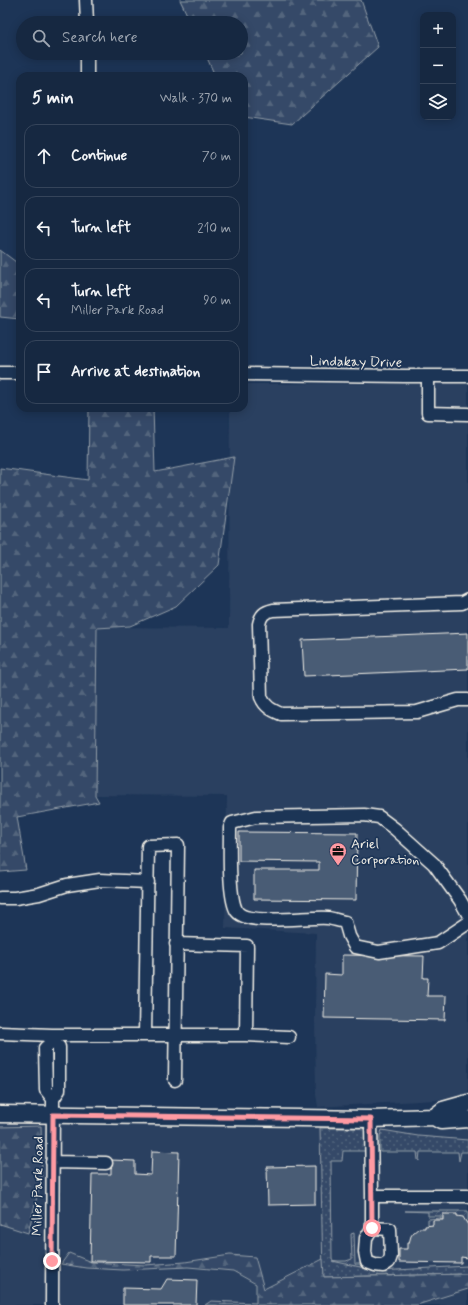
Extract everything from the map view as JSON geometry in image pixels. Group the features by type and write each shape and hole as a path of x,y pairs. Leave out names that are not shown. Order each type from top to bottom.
{"main road":[{"path":"434,1118 443,1110 468,1103"},
{"path":"0,1114 371,1119 434,1118 441,1121 467,1120"}],"street":[{"path":"86,0 87,16"},
{"path":"87,60 87,72"},
{"path":"0,373 16,373"},
{"name":"Lindakay Drive","path":"248,374 468,376"},
{"path":"428,376 428,413 468,414"},
{"path":"468,600 462,602 273,610 265,612 260,616 259,624 261,697 264,704 271,710 282,714 417,712 458,700 468,700"},
{"path":"468,914 460,900 434,864 395,829 379,817 364,815 256,817 232,823 230,828 233,903 236,912 243,917 263,920 327,918 345,922 349,936 355,947 379,952 438,943 468,923"},
{"path":"145,1035 148,846 178,845 175,1080"},
{"path":"0,898 15,898 39,894 68,886 100,880 148,882"},
{"path":"176,944 247,946 246,1035"},
{"path":"0,1033 52,1038 145,1035 246,1035 289,1037"},
{"name":"Miller Park Road","path":"52,1038 59,1047 59,1090 53,1099 52,1305"},
{"path":"371,1119 372,1228"},
{"path":"52,1162 106,1163"},
{"path":"372,1196 468,1196"}],"shaded area":[{"path":"468,383 468,1098 318,1107 316,1095 315,1020 316,933 225,928 227,796 95,795 97,627 229,628 230,412 248,412 248,384"},
{"path":"0,1114 468,1121 468,1305 0,1305"}],"green space":[{"path":"180,0 361,0 378,47 292,124 248,118 248,72 213,72 208,60 248,60 248,16 188,16"},
{"path":"0,250 16,262 16,319 0,317"},
{"path":"89,412 153,412 155,472 234,457 219,565 176,606 130,626 97,628 95,795 99,802 17,817 26,870 0,872 0,468 88,480"},
{"path":"41,1126 42,1176 28,1233 0,1224 0,1127"},
{"path":"320,1128 363,1128 369,1135 367,1151 343,1151 342,1161 331,1161 332,1260 379,1271 467,1266 468,1274 323,1277"},
{"path":"382,1130 418,1136 468,1140 468,1152 461,1152 459,1161 458,1152 420,1152 419,1161 417,1152 380,1152 380,1136"},
{"path":"405,1211 468,1211 468,1225 461,1217 443,1214 443,1220 434,1220 433,1225 428,1226 428,1219 441,1218 441,1216 428,1216 428,1212"},
{"path":"354,1233 355,1264 364,1264 379,1271 332,1261 346,1261 352,1259 351,1234"},
{"path":"69,1253 91,1262 145,1265 185,1262 230,1255 255,1257 264,1289 323,1259 324,1277 468,1274 468,1289 417,1305 205,1305 211,1301 256,1303 256,1284 233,1271 188,1267 123,1270 86,1268 61,1264"}],"building":[{"path":"468,633 468,669 304,676 302,640"},
{"name":"Ariel Corporation","path":"239,832 357,833 356,900 254,899 254,870 319,870 319,862 239,861"},
{"path":"342,955 424,956 423,978 428,978 427,996 446,996 445,1020 324,1018 325,974 342,975"},
{"path":"152,1151 179,1152 176,1256 151,1256 151,1262 90,1261 92,1174 111,1174 111,1160 135,1161 135,1174 151,1175"},
{"path":"315,1166 315,1204 268,1205 267,1167"},
{"path":"443,1214 457,1214 457,1216 463,1217 468,1225 468,1258 461,1257 461,1263 399,1262 399,1249 407,1249 407,1243 409,1243 413,1233 419,1228 425,1228 425,1226 433,1225 433,1220 443,1220"},
{"path":"167,1279 197,1280 196,1305 123,1305 123,1288 161,1289"}],"place":[{"name":"Ariel Corporation","path":"338,866"}],"route":[{"path":"52,1261 53,1115 371,1119 372,1228"}]}
